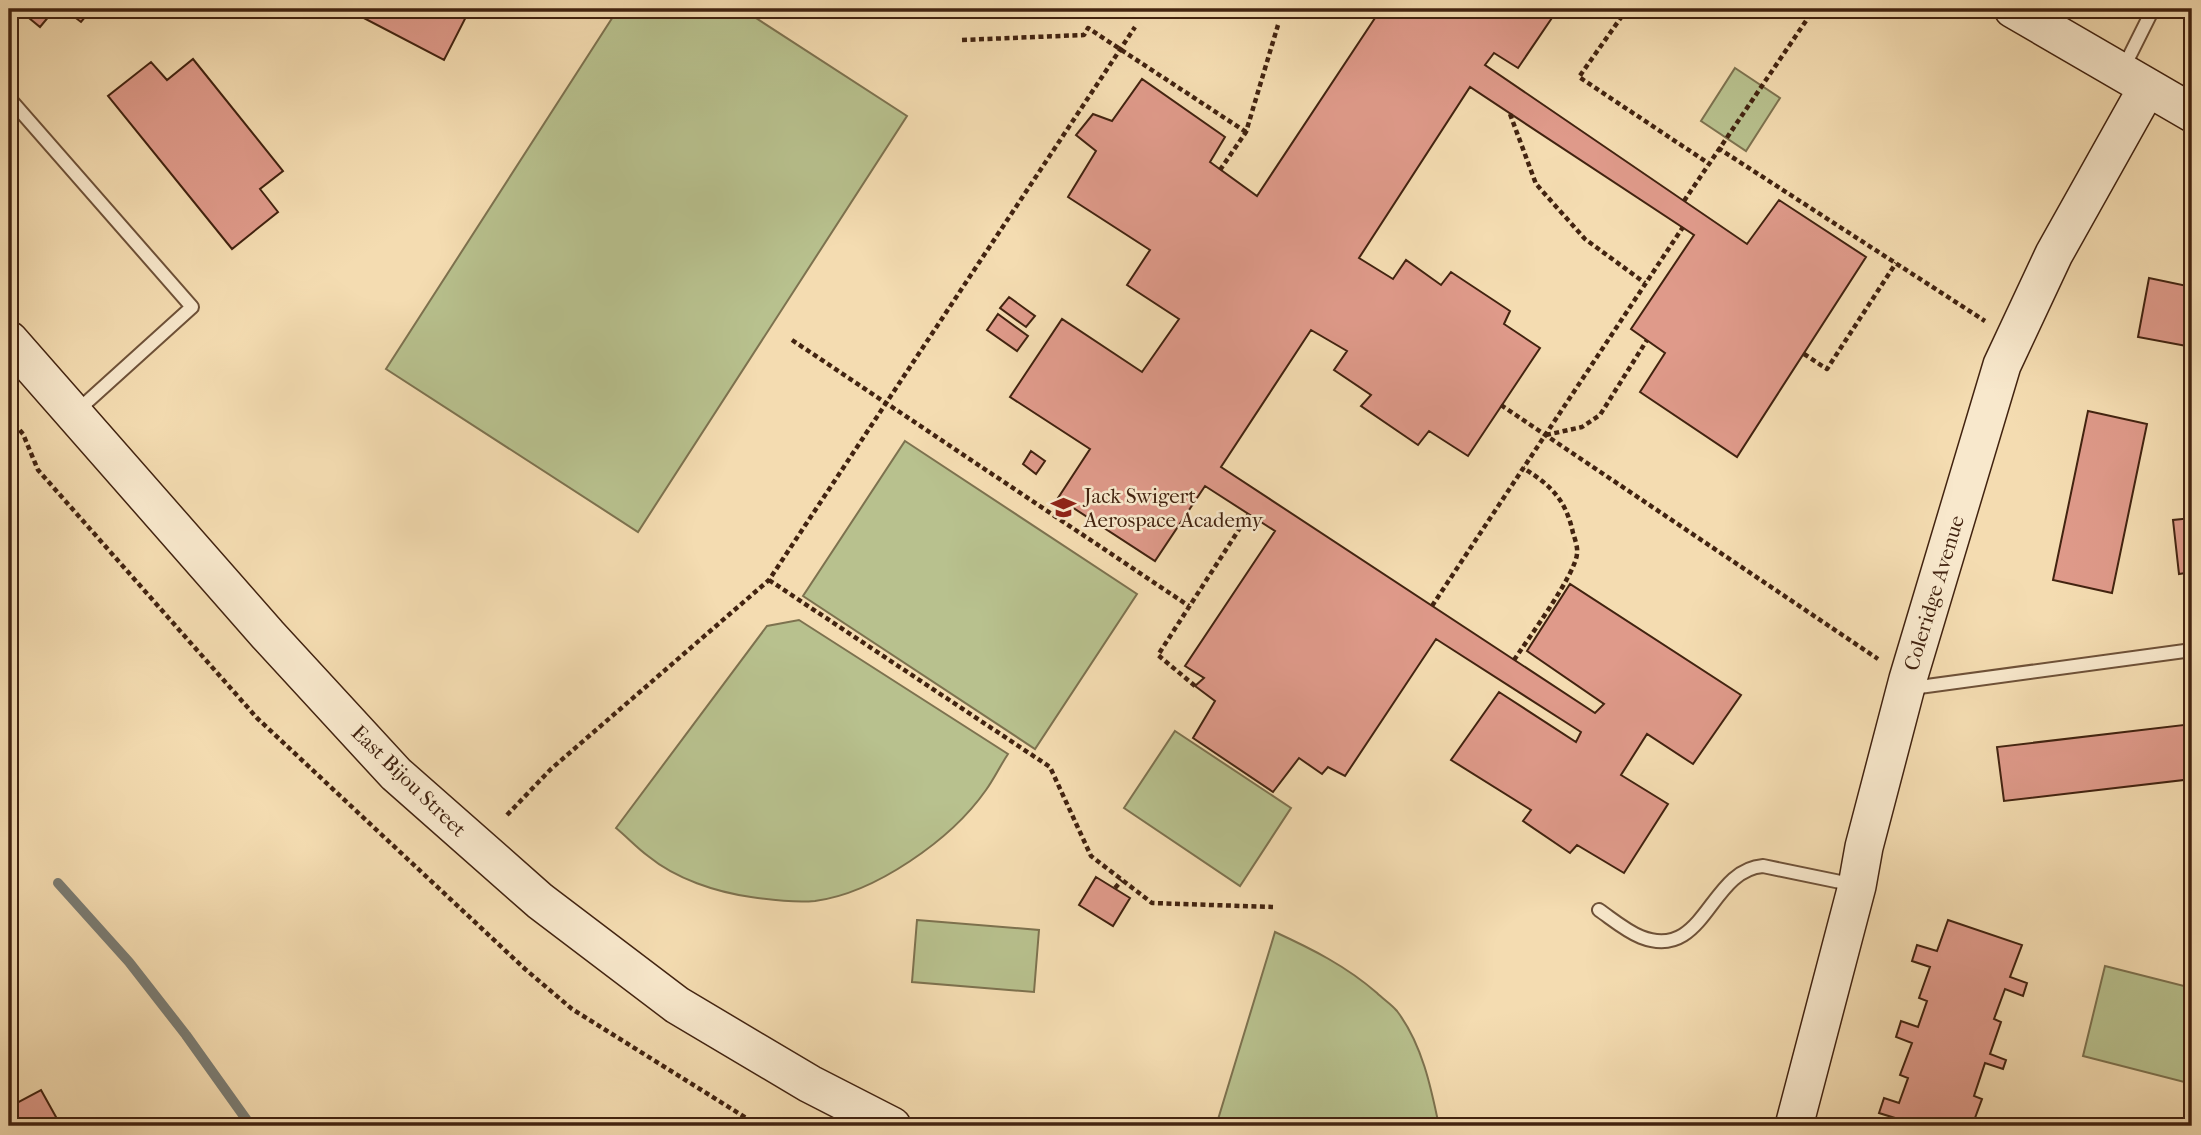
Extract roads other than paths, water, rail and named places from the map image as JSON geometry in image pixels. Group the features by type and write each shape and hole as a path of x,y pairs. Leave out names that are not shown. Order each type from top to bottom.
{"street":[{"path":"2013,9 2192,113"},
{"name":"Coleridge Avenue","path":"1794,1126 1907,684 2002,365 2134,80"},
{"name":"East Bijou Street","path":"9,340 268,635 396,774 540,901 677,1005 810,1084 892,1126"}],"lane":[{"path":"2134,80 2153,9"},
{"path":"9,98 192,307 74,414"},
{"path":"1907,684 2192,650"},
{"path":"1599,910 1639,936 1655,941 1672,941 1690,931 1731,882 1751,867 1763,866 1857,886"}],"waterway":[{"path":"58,883 129,962 186,1035 251,1126"}],"place":[{"name":"Jack Swigert Aerospace Academy","path":"1064,508"}]}
